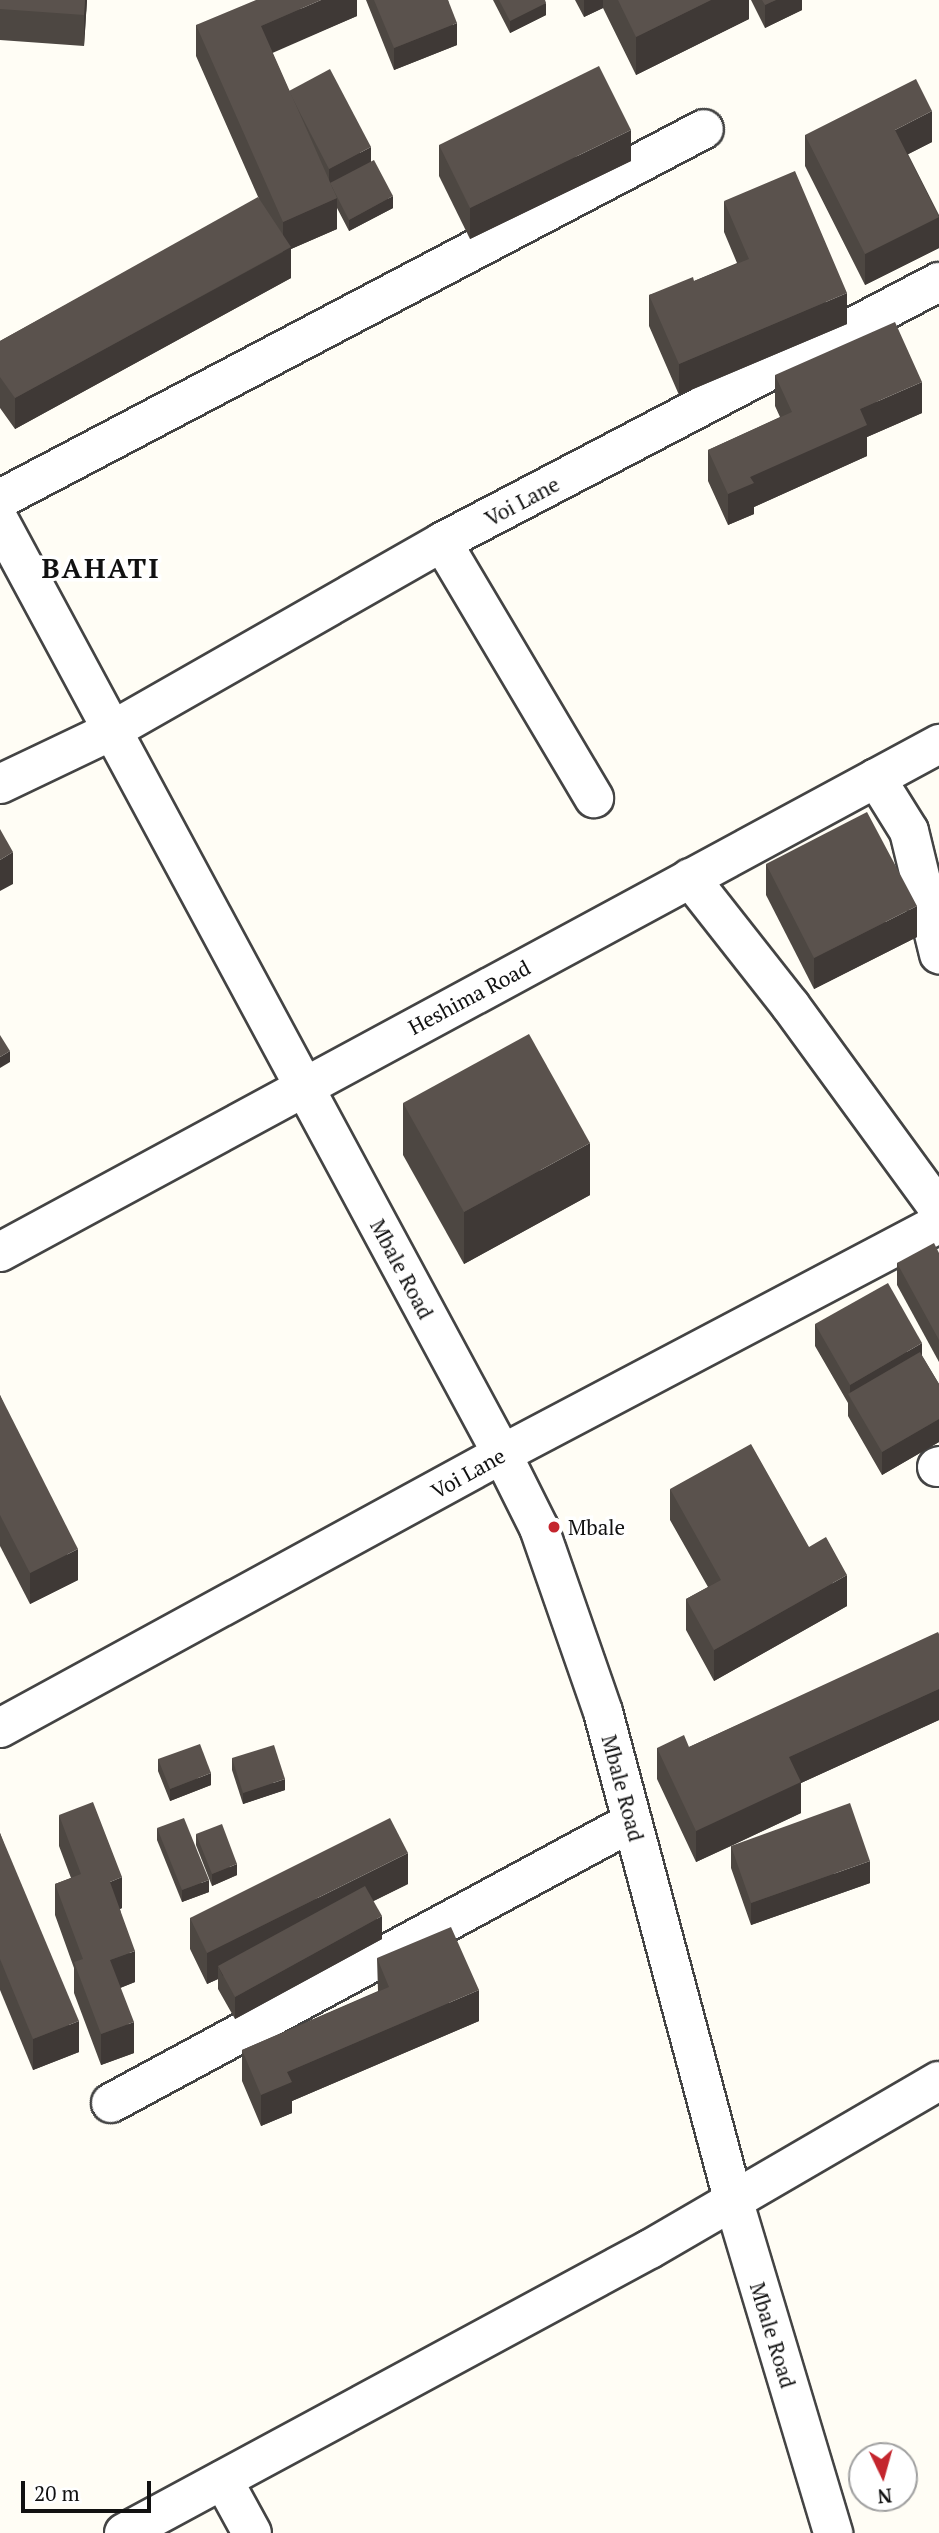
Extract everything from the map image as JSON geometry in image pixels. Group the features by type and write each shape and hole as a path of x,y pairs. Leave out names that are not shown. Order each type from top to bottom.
{"street":[{"path":"0,499 704,130"},
{"name":"Voi Lane","path":"0,784 111,731 442,542 939,282"},
{"name":"Mbale Road","path":"0,522 502,1454 539,1528 603,1712 733,2199 833,2533"},
{"path":"442,542 594,798"},
{"name":"Heshima Road","path":"0,1252 939,744"},
{"path":"876,778 909,831 939,954"},
{"path":"690,878 790,1005 939,1209"},
{"name":"Voi Lane","path":"0,1728 502,1454 939,1224"},
{"path":"111,2103 632,1822"},
{"path":"124,2533 650,2249 939,2081"},
{"path":"223,2480 252,2533"}],"building":[{"path":"0,0 85,0 84,15 0,9"},
{"path":"256,0 321,0 261,26 337,198 283,222 196,25"},
{"path":"374,0 448,0 457,23 394,48"},
{"path":"499,0 545,0 546,3 510,21"},
{"path":"618,0 711,0 636,37"},
{"path":"762,0 776,0 765,5"},
{"path":"599,66 631,130 470,208 439,145"},
{"path":"330,69 371,147 329,169 289,91"},
{"path":"916,79 932,111 895,130 939,217 865,254 805,135"},
{"path":"374,160 393,196 349,220 330,183"},
{"path":"795,171 847,293 679,364 649,295 749,259 724,201"},
{"path":"258,197 291,247 15,398 0,377 0,341"},
{"path":"895,322 922,382 860,409 867,425 750,477 754,483 728,494 708,450 792,412 775,375"},
{"path":"867,812 917,906 814,958 766,864"},
{"path":"0,829 13,852 0,860"},
{"path":"529,1034 590,1143 464,1212 403,1103"},
{"path":"0,1035 10,1051 0,1057"},
{"path":"934,1243 939,1253 939,1340 897,1263"},
{"path":"888,1283 922,1343 850,1385 815,1324"},
{"path":"920,1352 939,1384 939,1419 882,1452 848,1394"},
{"path":"0,1395 78,1549 30,1573 0,1515"},
{"path":"751,1444 809,1547 826,1537 847,1575 714,1650 686,1599 721,1580 670,1489"},
{"path":"938,1632 939,1689 789,1757 801,1782 696,1831 657,1748 684,1735 689,1747"},
{"path":"200,1744 211,1773 170,1789 158,1759"},
{"path":"274,1745 285,1779 243,1793 232,1758"},
{"path":"93,1802 122,1877 110,1882 135,1951 110,1960 134,2022 101,2034 74,1962 83,1959 55,1884 81,1874 59,1815"},
{"path":"850,1803 870,1861 751,1903 731,1846"},
{"path":"184,1818 209,1880 182,1890 157,1828"},
{"path":"390,1818 408,1853 207,1953 190,1918"},
{"path":"222,1824 237,1864 212,1874 196,1834"},
{"path":"0,1833 79,2021 33,2039 0,1959"},
{"path":"365,1886 382,1916 235,1997 218,1966"},
{"path":"451,1927 479,1990 287,2072 292,2082 261,2095 242,2050 389,1987 377,1958"}],"place":[{"name":"Mbale","path":"554,1527"}],"district":[{"name":"BAHATI","path":"101,568"}]}
